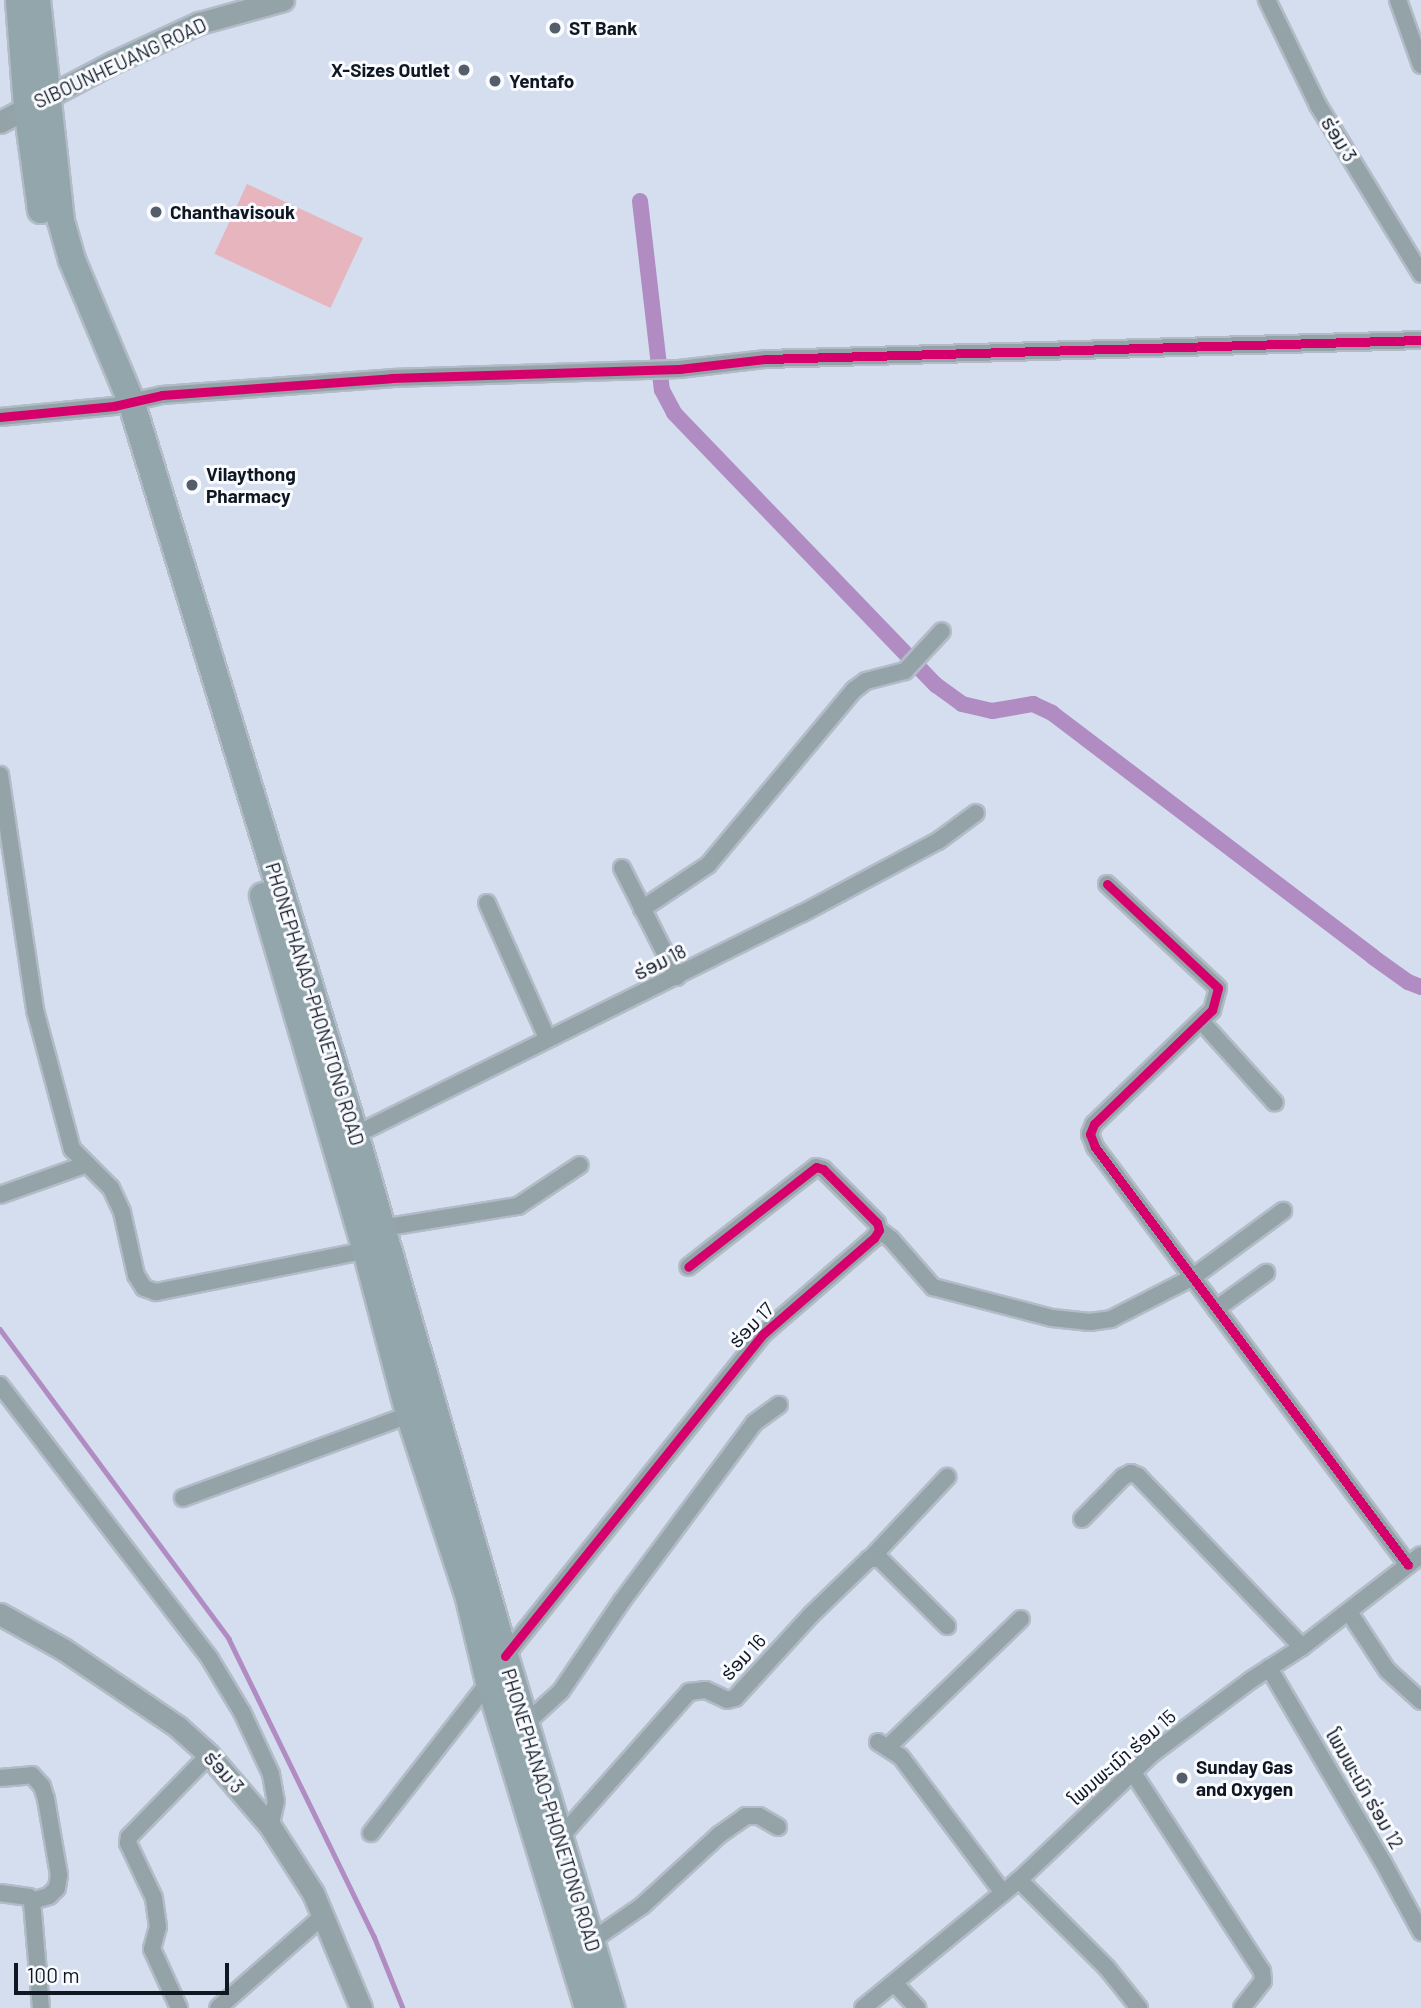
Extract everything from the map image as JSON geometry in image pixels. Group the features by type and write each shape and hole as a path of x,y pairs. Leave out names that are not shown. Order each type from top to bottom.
{"main road":[{"name":"PHONEPHANAO-PHONETONG ROAD","path":"19,0 37,101"},
{"name":"PHONEPHANAO-PHONETONG ROAD","path":"37,0 37,101 45,227 55,261 122,403 355,1135 421,1412 477,1592 505,1656 611,2008"},
{"name":"PHONEPHANAO-PHONETONG ROAD","path":"122,403 216,735 379,1241"},
{"name":"PHONEPHANAO-PHONETONG ROAD","path":"477,1592 489,1682 588,2008"}],"street":[{"name":"SIBOUNHEUANG ROAD","path":"0,122 37,101 199,23 283,0"},
{"name":"ຮ່ອມ 3","path":"1267,0 1318,105 1421,274"},
{"path":"1398,0 1421,65"},
{"path":"0,417 122,403 162,395 391,378 680,369 766,359 1421,340"},
{"path":"642,909 708,865 854,690 866,681 905,671 942,631"},
{"path":"0,775 35,1010 72,1149 111,1188 122,1212 136,1275 150,1291 379,1241 518,1206 580,1165"},
{"name":"ຮ່ອມ 18","path":"355,1135 547,1038 677,977 938,841 976,813"},
{"path":"622,867 677,977"},
{"path":"1107,884 1218,988 1212,1010 1101,1115 1090,1134 1095,1147 1216,1309 1415,1560"},
{"path":"487,903 547,1038"},
{"path":"1201,1021 1275,1103"},
{"path":"0,1195 87,1164"},
{"path":"688,1267 816,1167 823,1169 877,1223 879,1230 891,1239 933,1287 1052,1318 1090,1322 1111,1319 1193,1277 1283,1211"},
{"name":"ຮ່ອມ 17","path":"505,1656 763,1334 874,1238 879,1230"},
{"path":"1216,1309 1266,1273"},
{"path":"0,1385 222,1680 271,1774 276,1801 270,1826"},
{"path":"526,1723 561,1691 622,1601 754,1423 779,1405"},
{"path":"183,1498 421,1412"},
{"path":"1082,1519 1123,1477 1131,1473 1138,1476 1302,1647"},
{"path":"947,1477 872,1558 883,1562 947,1626"},
{"name":"ຮ່ອມ 16","path":"544,1860 561,1835 689,1692 706,1690 727,1700 735,1698 811,1615 865,1561 872,1558"},
{"name":"ໂພນພະເນົາ ຮ່ອມ 15","path":"863,2008 1019,1880 1132,1771 1269,1668 1349,1612 1415,1560"},
{"path":"1349,1612 1387,1670 1421,1701"},
{"name":"ຮ່ອມ 3","path":"0,1614 64,1649 178,1727 209,1755 270,1826 324,1914 361,2008"},
{"path":"1003,1893 901,1757 884,1744 1021,1619"},
{"name":"ໂພນພະເນົາ ຮ່ອມ 12","path":"1269,1668 1421,1932"},
{"path":"371,1833 489,1682"},
{"path":"179,2008 152,1949 159,1927 154,1898 128,1843 129,1837 209,1755"},
{"path":"1132,1771 1262,1971 1263,1981 1242,2008"},
{"path":"0,1778 32,1775 42,1786 59,1875 57,1888 49,1896 33,1900 29,1897 0,1893"},
{"path":"591,1941 642,1906 719,1835 747,1816 759,1816 778,1827"},
{"path":"1019,1880 1107,1968 1139,2008"},
{"path":"33,1900 41,2008"},
{"path":"218,2008 324,1914"},
{"path":"895,1984 917,2008"}],"shaded area":[{"path":"247,184 363,238 330,308 214,254"}],"waterway":[{"path":"640,201 662,390 674,413 936,685 962,704 992,711 1033,704 1052,713 1373,957 1408,982 1421,987"},
{"path":"0,1329 229,1639 374,1936 403,2008"}],"cycle path":[{"path":"0,417 114,406 162,395 391,378 679,369 766,359 1421,340"},
{"path":"1107,884 1218,988 1212,1010 1094,1124 1090,1134 1095,1147 1408,1565"},
{"path":"505,1656 763,1334 874,1238 879,1230 877,1223 823,1169 816,1167 688,1267"}],"place":[{"name":"ST Bank","path":"555,28"},
{"name":"X-Sizes Outlet","path":"464,70"},
{"name":"Yentafo","path":"495,81"},
{"name":"Chanthavisouk","path":"156,212"},
{"name":"Vilaythong Pharmacy","path":"192,485"},
{"name":"Sunday Gas and Oxygen","path":"1182,1778"}]}
